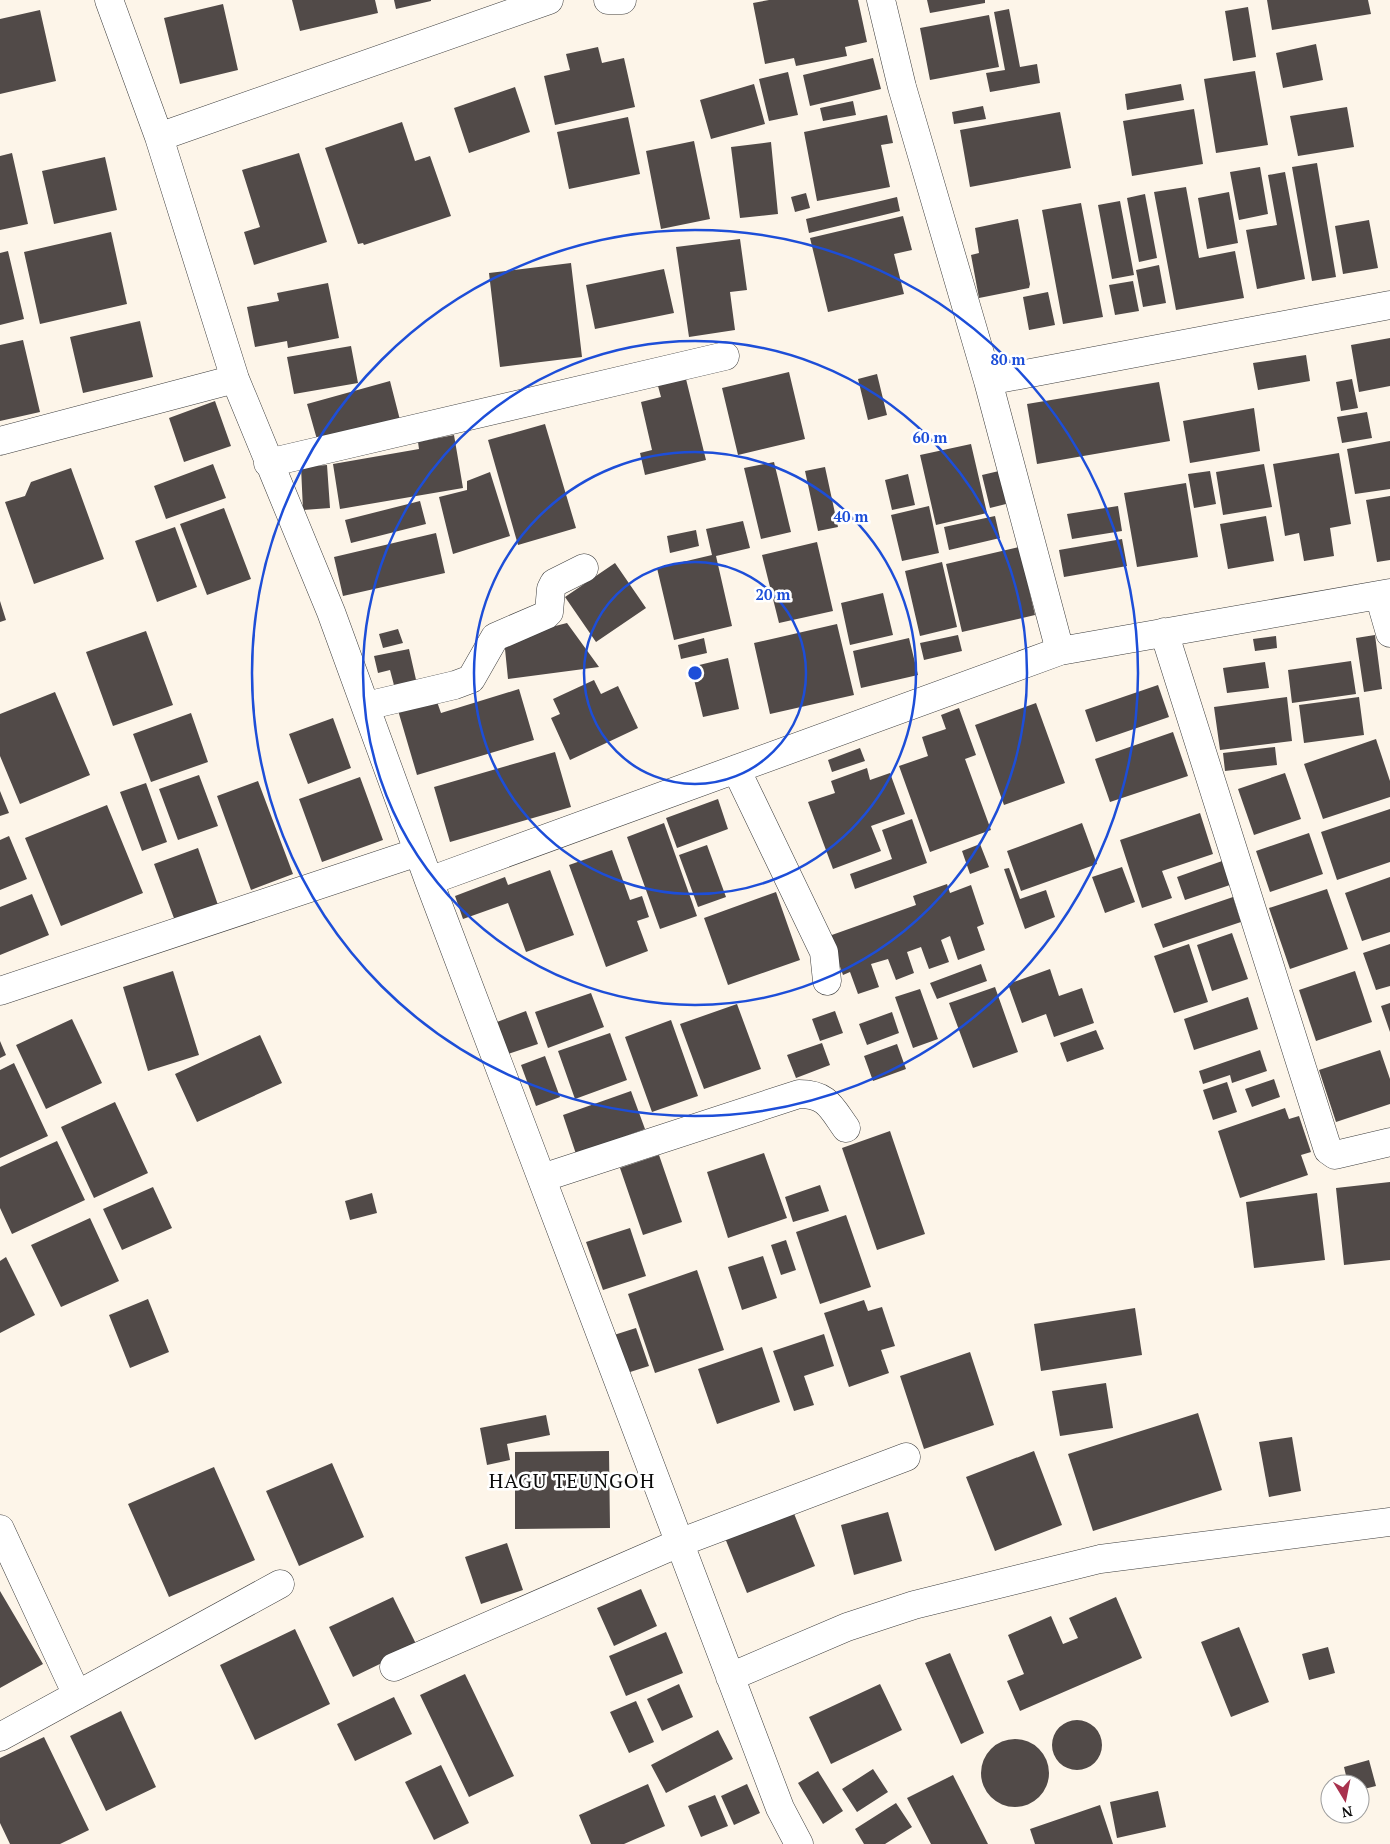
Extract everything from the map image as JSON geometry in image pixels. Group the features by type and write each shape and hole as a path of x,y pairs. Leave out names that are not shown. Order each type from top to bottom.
{"street":[{"path":"109,0 159,137 235,379 331,612 418,852 679,1543 780,1808 799,1844"},
{"path":"159,137 549,0"},
{"path":"608,0 622,0"},
{"path":"881,0 902,87 988,381 1060,651"},
{"path":"988,381 1390,305"},
{"path":"268,463 725,356"},
{"path":"0,441 235,379"},
{"path":"366,706 455,685 471,679 495,637 546,615 549,612 551,589 554,583 584,568"},
{"path":"429,881 1060,651 1385,594 1390,634"},
{"path":"1164,632 1328,1150 1335,1155 1390,1142"},
{"path":"736,769 824,952 827,981"},
{"path":"0,991 418,852"},
{"path":"542,1178 799,1094 814,1094 825,1099 846,1128"},
{"path":"394,1667 679,1543 906,1457"},
{"path":"730,1677 847,1627 914,1604 1100,1559 1390,1522"},
{"path":"0,1529 77,1695"},
{"path":"0,1737 280,1584"}],"building":[{"path":"292,0 375,0 378,13 300,31"},
{"path":"394,0 431,0 431,1 396,9"},
{"path":"769,0 858,0 867,42 845,47 847,56 796,66 794,58 765,64 753,3"},
{"path":"927,0 985,0 985,3 930,13"},
{"path":"1267,0 1368,0 1371,14 1272,30"},
{"path":"223,4 238,70 180,84 164,18"},
{"path":"1248,7 1256,57 1233,61 1225,11"},
{"path":"1009,9 1020,67 1037,64 1040,83 990,92 986,73 1005,70 994,12"},
{"path":"40,10 56,81 0,94 0,19"},
{"path":"989,15 999,67 930,80 920,28"},
{"path":"1316,44 1323,80 1283,88 1276,53"},
{"path":"598,47 602,63 624,58 635,107 555,125 544,76 570,70 566,54"},
{"path":"873,58 881,89 810,106 803,75"},
{"path":"1255,71 1268,145 1216,153 1204,79"},
{"path":"788,72 798,115 769,121 759,79"},
{"path":"754,84 765,124 711,139 700,100"},
{"path":"1181,84 1184,100 1127,110 1125,94"},
{"path":"515,87 530,132 469,153 454,108"},
{"path":"853,101 856,115 823,121 820,108"},
{"path":"983,106 986,119 954,124 952,112"},
{"path":"1347,107 1354,147 1298,156 1290,116"},
{"path":"1194,109 1203,164 1132,176 1123,121"},
{"path":"1060,112 1071,168 970,187 960,130"},
{"path":"887,115 893,143 881,145 890,187 817,201 804,132"},
{"path":"628,117 640,174 569,189 557,132"},
{"path":"402,122 415,161 430,156 451,216 364,245 363,243 358,244 325,148"},
{"path":"694,141 710,219 661,229 646,151"},
{"path":"771,142 778,214 740,218 731,147"},
{"path":"12,153 28,224 0,230 0,156"},
{"path":"299,153 327,242 254,265 244,232 260,227 242,170"},
{"path":"105,157 117,210 54,224 42,171"},
{"path":"1317,163 1336,277 1312,281 1292,167"},
{"path":"1260,167 1268,214 1239,220 1230,172"},
{"path":"1285,172 1305,279 1257,289 1246,230 1277,225 1268,175"},
{"path":"1186,187 1199,258 1235,251 1244,298 1176,310 1154,192"},
{"path":"1229,192 1238,243 1207,249 1198,198"},
{"path":"806,193 810,208 795,212 791,197"},
{"path":"1145,194 1157,258 1139,262 1127,198"},
{"path":"897,197 900,211 809,233 806,219"},
{"path":"1120,201 1134,275 1112,279 1098,205"},
{"path":"1081,203 1103,317 1063,324 1042,210"},
{"path":"903,216 912,250 894,254 904,294 828,312 810,238"},
{"path":"1018,219 1030,284 1029,288 979,298 971,255 979,253 975,228"},
{"path":"1369,220 1378,268 1343,274 1335,226"},
{"path":"111,232 127,304 40,324 24,252"},
{"path":"740,239 747,290 730,292 735,330 689,337 676,247"},
{"path":"8,251 24,319 0,325 0,253"},
{"path":"571,263 582,357 500,367 489,273"},
{"path":"1159,265 1166,303 1143,307 1136,270"},
{"path":"664,269 674,313 595,329 586,285"},
{"path":"1133,281 1139,311 1115,315 1109,285"},
{"path":"328,283 339,338 288,348 287,341 255,347 247,307 279,301 277,293"},
{"path":"1048,292 1055,325 1029,330 1023,297"},
{"path":"140,321 153,377 83,393 70,337"},
{"path":"1390,338 1390,386 1359,392 1351,345"},
{"path":"23,340 40,412 0,421 0,345"},
{"path":"351,346 358,383 294,394 287,357"},
{"path":"1306,355 1310,381 1258,390 1253,363"},
{"path":"789,372 805,439 738,455 722,388"},
{"path":"877,374 887,415 868,420 858,379"},
{"path":"686,379 706,460 645,475 640,453 652,450 641,402 661,397 658,386"},
{"path":"1352,379 1358,408 1341,411 1336,382"},
{"path":"390,381 400,420 318,443 307,404"},
{"path":"1159,382 1170,441 1037,464 1027,404"},
{"path":"215,401 231,446 184,462 169,418"},
{"path":"1254,408 1260,451 1190,463 1183,421"},
{"path":"1367,412 1372,438 1342,443 1337,417"},
{"path":"545,424 576,528 518,545 488,440"},
{"path":"454,435 463,488 340,509 333,464 419,449 418,442"},
{"path":"1390,441 1390,489 1355,494 1347,449"},
{"path":"971,444 987,513 936,525 920,455"},
{"path":"1339,453 1351,524 1330,528 1334,556 1304,561 1299,533 1285,536 1273,464"},
{"path":"774,462 791,532 761,539 744,468"},
{"path":"213,464 226,498 166,519 154,486"},
{"path":"1264,464 1272,507 1223,515 1216,472"},
{"path":"327,465 330,508 303,510 301,467"},
{"path":"825,467 838,527 818,531 805,471"},
{"path":"71,468 104,559 34,584 5,502 25,496 31,482"},
{"path":"999,471 1006,504 990,508 982,475"},
{"path":"1210,471 1216,504 1194,508 1188,474"},
{"path":"490,472 510,536 453,554 439,497 467,490 467,481"},
{"path":"908,474 915,505 892,510 885,480"},
{"path":"1186,483 1198,557 1137,567 1124,493"},
{"path":"1390,496 1390,560 1377,562 1366,500"},
{"path":"420,501 426,524 351,543 345,520"},
{"path":"929,506 939,553 902,561 891,515"},
{"path":"1118,506 1122,531 1072,539 1067,514"},
{"path":"224,508 251,579 207,595 180,524"},
{"path":"995,516 1000,538 949,550 944,527"},
{"path":"1266,516 1274,561 1228,569 1220,524"},
{"path":"743,521 750,548 716,556 732,626 674,640 657,568 712,555 706,529"},
{"path":"175,527 197,587 157,602 135,541"},
{"path":"696,530 699,546 670,553 667,536"},
{"path":"436,533 445,573 343,596 334,557"},
{"path":"1122,539 1127,566 1064,577 1059,550"},
{"path":"817,542 833,611 779,623 762,555"},
{"path":"1019,547 1035,615 962,632 946,564"},
{"path":"942,562 957,627 920,636 905,571"},
{"path":"615,563 646,608 596,642 565,597"},
{"path":"883,593 893,635 850,645 841,603"},
{"path":"0,601 6,620 0,622"},
{"path":"567,623 599,667 508,679 504,639"},
{"path":"837,624 854,695 770,714 754,643"},
{"path":"398,629 403,643 383,648 379,634"},
{"path":"146,631 173,705 113,726 86,652"},
{"path":"958,635 962,651 924,660 920,643"},
{"path":"1375,635 1382,689 1364,692 1356,638"},
{"path":"1276,636 1277,648 1255,651 1253,639"},
{"path":"704,638 707,653 681,659 678,645"},
{"path":"909,638 918,675 861,688 853,651"},
{"path":"409,649 417,684 395,689 390,670 378,673 374,656"},
{"path":"728,658 739,709 703,717 691,667"},
{"path":"1351,661 1356,694 1292,703 1288,670"},
{"path":"1265,662 1269,688 1227,693 1223,668"},
{"path":"594,680 601,694 618,686 638,728 570,760 551,718 560,714 553,699"},
{"path":"1158,685 1169,717 1096,742 1085,710"},
{"path":"519,689 534,740 417,775 397,707 435,696 441,713"},
{"path":"55,692 90,775 20,804 0,756 0,714"},
{"path":"1287,697 1292,741 1220,750 1214,707"},
{"path":"1359,697 1364,735 1304,743 1299,705"},
{"path":"1036,703 1065,783 1004,805 975,725"},
{"path":"959,708 976,755 965,759 991,830 930,852 899,766 928,756 922,737 946,729 941,715"},
{"path":"191,713 208,762 151,782 133,734"},
{"path":"333,718 351,768 308,784 289,734"},
{"path":"1173,732 1188,776 1110,802 1095,759"},
{"path":"1376,739 1390,781 1390,797 1323,819 1304,764"},
{"path":"1275,747 1277,765 1225,771 1223,753"},
{"path":"860,748 865,761 832,772 828,760"},
{"path":"555,752 571,807 450,842 434,787"},
{"path":"867,768 870,780 890,773 905,814 871,826 881,851 833,869 808,802 835,793 831,781"},
{"path":"1285,773 1301,819 1254,835 1238,789"},
{"path":"199,775 218,826 178,840 159,789"},
{"path":"360,777 383,840 322,862 299,799"},
{"path":"258,781 293,874 251,890 217,796"},
{"path":"146,783 167,842 142,851 120,792"},
{"path":"0,791 9,813 0,816"},
{"path":"718,799 728,829 677,848 666,818"},
{"path":"107,805 143,893 61,926 25,838"},
{"path":"1390,809 1390,862 1337,880 1321,832"},
{"path":"1200,813 1213,854 1162,871 1172,898 1142,908 1120,840"},
{"path":"912,819 927,863 855,889 850,874 892,859 882,830"},
{"path":"664,823 697,916 660,929 627,837"},
{"path":"1082,823 1097,864 1021,891 1007,851"},
{"path":"1309,833 1323,874 1270,892 1256,851"},
{"path":"9,836 27,879 0,890 0,840"},
{"path":"980,844 989,867 970,874 962,851"},
{"path":"707,845 726,897 698,907 679,855"},
{"path":"198,848 218,905 175,921 154,864"},
{"path":"612,850 630,900 642,896 649,917 637,921 648,951 606,967 569,865"},
{"path":"1225,860 1233,884 1185,900 1177,877"},
{"path":"1122,867 1135,902 1105,913 1092,877"},
{"path":"1009,868 1020,899 1046,890 1055,917 1025,929 1004,869"},
{"path":"550,870 574,935 526,952 508,903 463,919 455,896 505,877 508,885"},
{"path":"1390,877 1390,932 1362,941 1345,893"},
{"path":"947,884 950,893 971,885 984,924 977,927 985,950 958,960 950,936 941,940 949,962 929,969 921,947 907,952 914,973 896,980 888,959 871,964 879,987 858,994 850,972 843,975 829,936 916,905 913,896"},
{"path":"1327,889 1348,949 1290,969 1269,908"},
{"path":"776,892 800,960 728,985 704,918"},
{"path":"32,894 49,935 0,955 0,907"},
{"path":"1233,897 1241,922 1163,948 1154,924"},
{"path":"1232,933 1248,979 1212,991 1197,945"},
{"path":"1189,944 1208,1002 1174,1013 1154,956"},
{"path":"1390,944 1390,986 1376,990 1363,953"},
{"path":"981,964 987,981 937,999 930,983"},
{"path":"1050,969 1059,996 1082,988 1094,1023 1054,1037 1046,1014 1022,1023 1008,984"},
{"path":"173,971 199,1055 148,1071 123,987"},
{"path":"1355,971 1372,1022 1316,1041 1299,990"},
{"path":"995,987 1018,1052 973,1068 949,1003"},
{"path":"920,989 938,1039 913,1048 895,997"},
{"path":"591,993 604,1027 548,1048 535,1012"},
{"path":"1248,997 1258,1029 1194,1050 1184,1019"},
{"path":"1390,1003 1390,1032 1381,1006"},
{"path":"737,1004 761,1069 704,1089 680,1024"},
{"path":"526,1011 538,1044 508,1054 497,1022"},
{"path":"835,1011 843,1033 820,1041 812,1019"},
{"path":"892,1012 899,1033 867,1045 859,1024"},
{"path":"72,1019 102,1083 46,1109 16,1045"},
{"path":"671,1020 698,1096 652,1112 625,1037"},
{"path":"1096,1030 1104,1049 1067,1062 1060,1043"},
{"path":"610,1033 627,1080 575,1099 558,1051"},
{"path":"260,1035 282,1083 197,1122 175,1074"},
{"path":"0,1041 6,1055 0,1058"},
{"path":"822,1043 830,1065 796,1078 787,1055"},
{"path":"897,1044 906,1069 873,1081 864,1056"},
{"path":"1260,1050 1267,1071 1232,1083 1230,1075 1203,1084 1199,1071"},
{"path":"1380,1050 1390,1079 1390,1104 1336,1122 1319,1070"},
{"path":"545,1056 560,1097 536,1106 521,1065"},
{"path":"14,1063 48,1136 0,1158 0,1070"},
{"path":"1274,1079 1280,1097 1252,1107 1245,1089"},
{"path":"1227,1082 1237,1112 1213,1120 1203,1090"},
{"path":"631,1091 645,1129 576,1154 563,1115"},
{"path":"115,1102 148,1173 94,1198 61,1127"},
{"path":"1285,1108 1289,1119 1299,1116 1311,1152 1301,1155 1308,1175 1240,1198 1218,1131"},
{"path":"890,1131 925,1234 877,1250 842,1148"},
{"path":"57,1141 85,1200 12,1234 0,1208 0,1167"},
{"path":"764,1153 787,1218 728,1238 707,1172"},
{"path":"659,1155 682,1222 643,1235 620,1168"},
{"path":"1390,1182 1390,1260 1344,1265 1336,1188"},
{"path":"820,1185 829,1211 793,1222 785,1197"},
{"path":"153,1187 172,1228 122,1250 103,1209"},
{"path":"372,1193 377,1213 350,1220 345,1201"},
{"path":"1317,1193 1325,1260 1254,1268 1246,1202"},
{"path":"846,1215 871,1287 820,1304 796,1232"},
{"path":"90,1218 119,1281 61,1307 31,1245"},
{"path":"630,1228 646,1276 603,1290 586,1242"},
{"path":"786,1240 796,1270 781,1275 771,1245"},
{"path":"763,1256 777,1298 742,1310 728,1267"},
{"path":"6,1257 35,1315 0,1333 0,1261"},
{"path":"697,1270 724,1350 655,1373 628,1294"},
{"path":"148,1299 169,1352 130,1368 109,1315"},
{"path":"864,1300 868,1311 882,1307 895,1346 881,1350 889,1373 849,1387 824,1313"},
{"path":"1135,1308 1142,1355 1041,1371 1034,1324"},
{"path":"636,1328 649,1366 627,1373 614,1335"},
{"path":"824,1334 834,1366 804,1376 814,1405 794,1411 773,1351"},
{"path":"762,1347 780,1402 717,1424 698,1369"},
{"path":"970,1352 994,1425 924,1449 900,1376"},
{"path":"1106,1383 1113,1428 1060,1436 1052,1391"},
{"path":"1198,1413 1222,1490 1093,1531 1068,1454"},
{"path":"546,1415 550,1435 507,1444 510,1460 487,1465 480,1428"},
{"path":"1292,1437 1301,1491 1269,1497 1259,1442"},
{"path":"609,1451 610,1528 515,1529 515,1452"},
{"path":"1034,1451 1062,1525 995,1551 966,1477"},
{"path":"332,1463 364,1537 299,1566 266,1491"},
{"path":"214,1467 255,1560 169,1597 128,1504"},
{"path":"793,1511 815,1566 747,1593 725,1538"},
{"path":"888,1512 902,1561 854,1575 841,1525"},
{"path":"507,1543 523,1590 481,1604 465,1557"},
{"path":"641,1589 657,1626 614,1646 597,1608"},
{"path":"0,1591 43,1664 0,1688"},
{"path":"393,1597 417,1646 353,1677 329,1627"},
{"path":"1116,1597 1142,1658 1020,1711 1007,1681 1024,1674 1008,1635 1051,1616 1063,1644 1078,1638 1069,1618"},
{"path":"1239,1627 1269,1702 1231,1717 1201,1642"},
{"path":"295,1629 330,1704 255,1740 220,1665"},
{"path":"666,1632 683,1673 626,1696 609,1656"},
{"path":"1328,1647 1335,1673 1309,1680 1302,1654"},
{"path":"950,1653 984,1733 961,1744 925,1663"},
{"path":"465,1674 514,1776 469,1797 420,1695"},
{"path":"679,1684 693,1717 662,1731 647,1699"},
{"path":"880,1684 902,1730 831,1764 809,1717"},
{"path":"394,1697 412,1734 355,1761 337,1724"},
{"path":"636,1701 654,1742 629,1753 610,1712"},
{"path":"121,1711 156,1787 106,1811 70,1736"},
{"path":"1077,1720 1086,1722 1097,1731 1102,1745 1100,1754 1091,1765 1077,1770 1068,1768 1057,1759 1052,1745 1054,1736 1063,1725"},
{"path":"718,1730 733,1759 666,1793 651,1765"},
{"path":"44,1737 89,1830 60,1844 10,1844 0,1823 0,1758"},
{"path":"1022,1739 1034,1745 1043,1754 1049,1766 1047,1786 1039,1797 1022,1807 1008,1807 991,1797 983,1786 981,1766 991,1749 1002,1741"},
{"path":"1369,1760 1376,1786 1370,1788 1370,1774 1346,1774 1344,1767"},
{"path":"441,1765 469,1823 434,1840 405,1782"},
{"path":"873,1769 888,1792 857,1812 842,1789"},
{"path":"818,1771 843,1811 823,1824 798,1783"},
{"path":"953,1775 988,1844 931,1844 907,1798"},
{"path":"648,1784 665,1826 624,1844 591,1844 579,1815"},
{"path":"747,1784 760,1813 734,1825 721,1796"},
{"path":"1158,1791 1166,1827 1117,1838 1110,1802"},
{"path":"715,1795 728,1826 701,1837 688,1806"},
{"path":"896,1803 912,1827 885,1844 864,1844 855,1829"},
{"path":"1100,1805 1113,1844 1035,1844 1030,1829"}],"district":[{"name":"HAGU TEUNGOH","path":"572,1480"}]}
